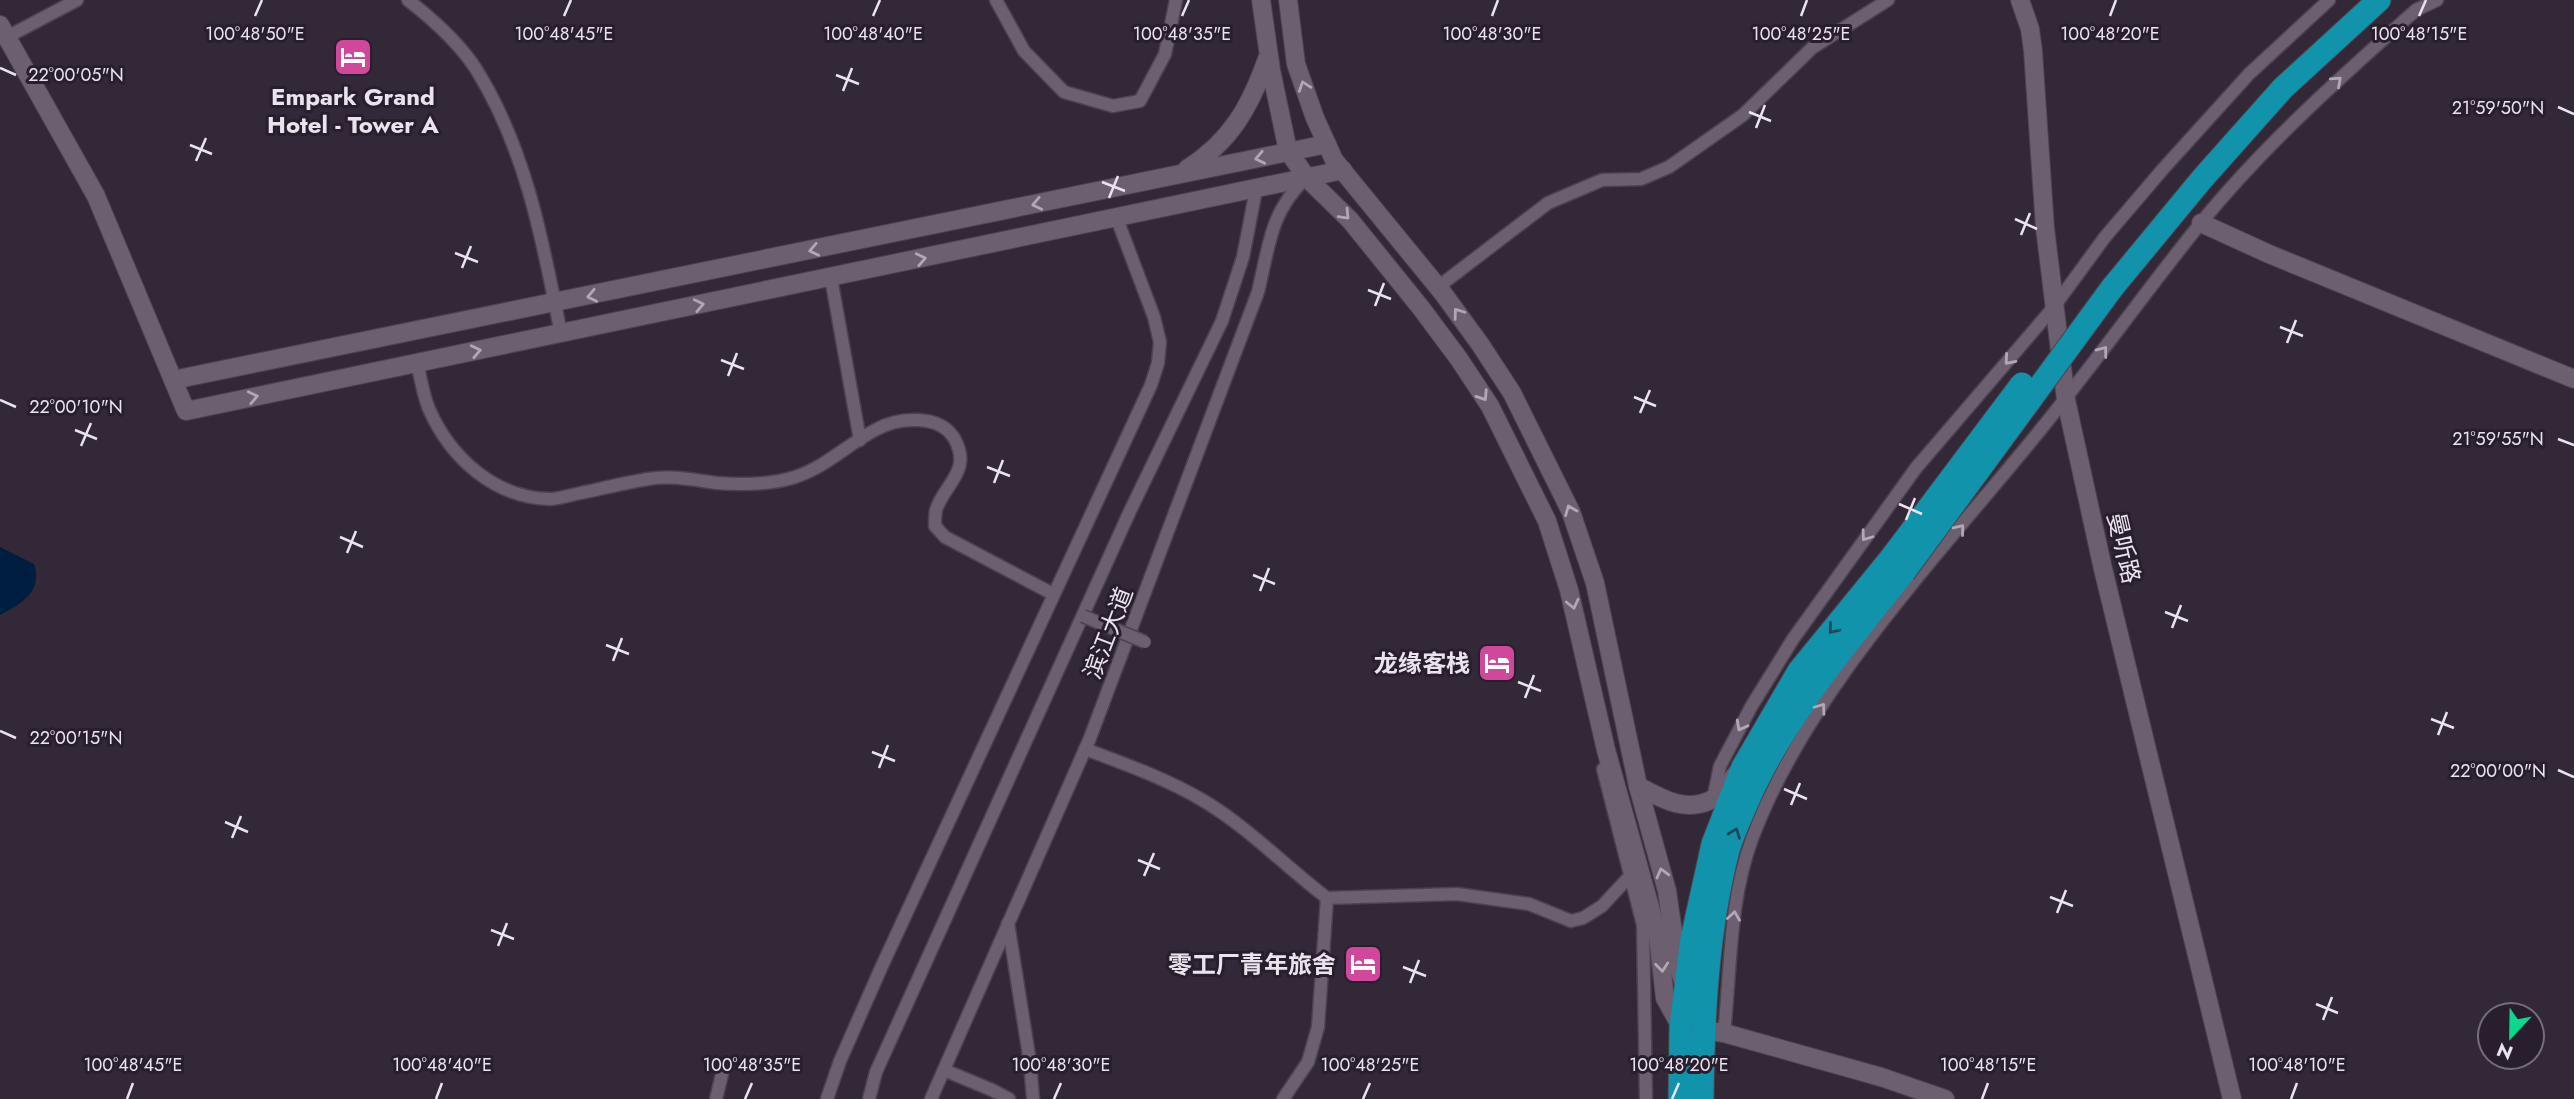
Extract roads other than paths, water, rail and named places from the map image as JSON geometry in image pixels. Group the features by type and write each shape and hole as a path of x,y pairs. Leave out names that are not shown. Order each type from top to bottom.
{"highway":[{"path":"1702,1099 1703,1031 1714,923 1729,848 1764,766 1786,728 1898,564 2108,282 2266,86 2361,0"},
{"path":"2108,282 2283,88 2379,0"},
{"path":"1680,1099 1703,1031 1686,987 1692,939 1713,844 1742,767 1799,671 1898,564"}],"street":[{"path":"77,0 4,31 96,196 186,411 1343,170"},
{"path":"408,0 431,18 475,67 509,132 530,193 561,334"},
{"path":"996,0 1024,51 1064,92 1112,106 1140,102 1165,54 1177,0"},
{"path":"1261,0 1268,56 1288,151 1307,177 1350,220 1421,307 1490,406 1547,522 1569,590 1606,750 1658,936 1665,998 1703,1031 1881,1077 1945,1099"},
{"path":"1288,0 1296,64 1334,160 1438,287 1513,393 1571,512 1595,583 1638,786 1667,891 1678,967 1686,987"},
{"path":"1438,287 1548,203 1602,180 1641,179 1669,167 1743,115 1812,48 1888,0"},
{"name":"曼听路","path":"2020,0 2030,29 2033,51 2038,150 2053,308 2066,400 2103,569 2232,1099"},
{"path":"1713,799 1720,766 1751,707 1793,639 1916,468 2053,308 2105,237 2249,74 2329,0"},
{"path":"1703,1031 1733,926 1740,882 1752,840 1772,792 1812,721 1878,628 2066,400 2201,223 2287,127 2416,10 2437,0"},
{"path":"1177,175 1204,159 1226,138 1246,110 1268,56"},
{"path":"173,380 1327,144"},
{"name":"滨江大道","path":"931,1099 1085,749 1258,292 1276,218 1288,195 1307,177"},
{"path":"869,1099 876,1072 1083,616 1222,321 1243,257 1256,190"},
{"path":"827,1099 840,1061 876,979 1151,385 1158,363 1160,342 1154,317 1117,219"},
{"path":"2201,223 2269,254 2574,379"},
{"path":"831,278 860,440"},
{"path":"417,363 428,407 443,437 467,464 492,484 522,495 551,499 651,478 759,484 795,477 825,463 879,427 901,421 923,420 942,426 953,436 960,451 959,474 937,509 934,526 945,537 1053,594"},
{"path":"1083,616 1145,642"},
{"path":"1587,666 1612,660"},
{"path":"1085,749 1151,775 1203,801 1241,828 1327,898 1457,894 1529,904 1571,921 1583,918 1602,906 1629,877"},
{"path":"1606,750 1603,769 1643,925 1646,1099"},
{"path":"1638,786 1670,804 1697,804 1713,799 1742,767"},
{"path":"1283,1099 1308,1062 1318,1027 1327,898"},
{"path":"1008,923 1030,1062 1033,1099"},
{"path":"716,1099 724,1066"},
{"path":"944,1070 1009,1099"}],"water":[{"path":"0,547 34,564 36,582 29,596 0,615"}],"place":[{"name":"Empark Grand Hotel - Tower A","path":"353,57"},
{"name":"龙缘客栈","path":"1497,663"},
{"name":"零工厂青年旅舍","path":"1363,964"}]}
